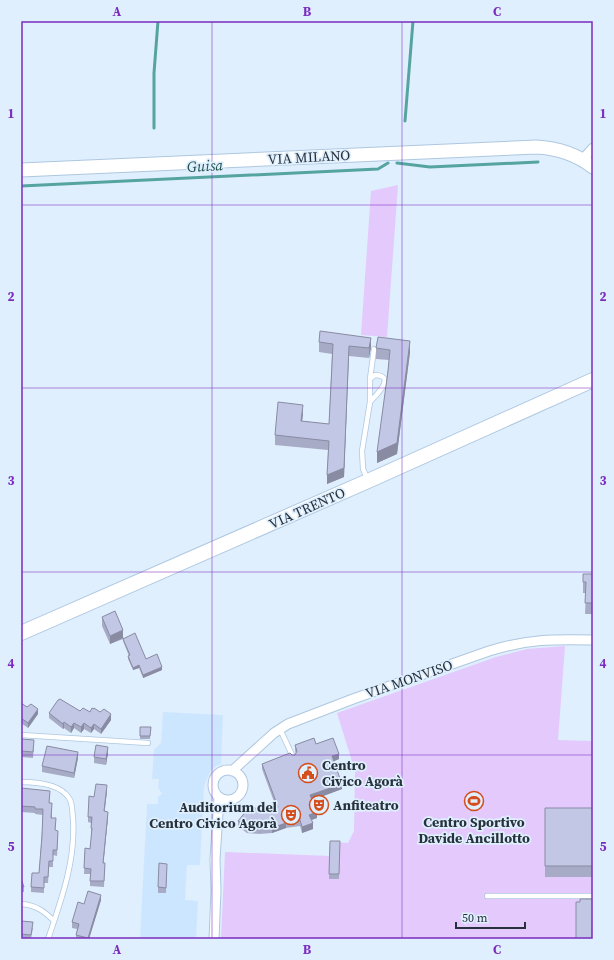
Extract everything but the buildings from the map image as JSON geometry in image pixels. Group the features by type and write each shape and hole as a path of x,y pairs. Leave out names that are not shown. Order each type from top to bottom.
{"main road":[{"name":"VIA TRENTO","path":"21,633 368,481 593,380"}],"street":[{"name":"VIA MILANO","path":"21,170 536,147 558,150 588,163"},
{"path":"588,163 593,148"},
{"name":"VIA MONVISO","path":"235,773 241,763 280,729 353,699 503,647 539,640 593,640"},
{"path":"221,772 235,773 242,783 241,792 234,798 222,799 214,792 214,780 221,772"},
{"path":"214,939 216,890 215,859 218,813 222,799"}],"lane":[{"path":"368,481 362,463 362,451 370,402 370,379 374,349"},
{"path":"370,379 375,375 382,376 384,378 384,383 381,390 370,402"},
{"path":"280,729 293,757"},
{"path":"21,734 148,743"},
{"path":"21,782 54,786 69,798 72,807 73,824 71,860 68,875 48,939"},
{"path":"487,896 593,896"},
{"path":"21,904 40,908 54,921"}],"shaded area":[{"path":"398,185 387,337 361,335 371,191"},
{"name":"Centro Sportivo Davide Ancillotto","path":"565,646 558,740 593,741 593,939 221,939 225,852 330,856 330,842 348,843 354,831 355,771 337,713 496,657 527,649"},
{"path":"163,712 223,715 221,764 211,770 204,787 200,865 187,865 185,900 198,901 196,939 140,939 147,804 158,804 158,797 162,794 158,787 159,779 152,779 154,750 161,743"}],"waterway":[{"path":"154,128 154,73 158,21"},
{"path":"405,121 413,21"},
{"name":"Guisa","path":"397,163 430,167 538,162"},
{"name":"Guisa","path":"21,186 378,169 388,163"}],"place":[{"name":"Centro Civico Agorà","path":"308,773"},
{"name":"Centro Sportivo Davide Ancillotto","path":"474,801"},
{"name":"Anfiteatro","path":"319,805"},
{"name":"Auditorium del Centro Civico Agorà","path":"291,815"}]}
